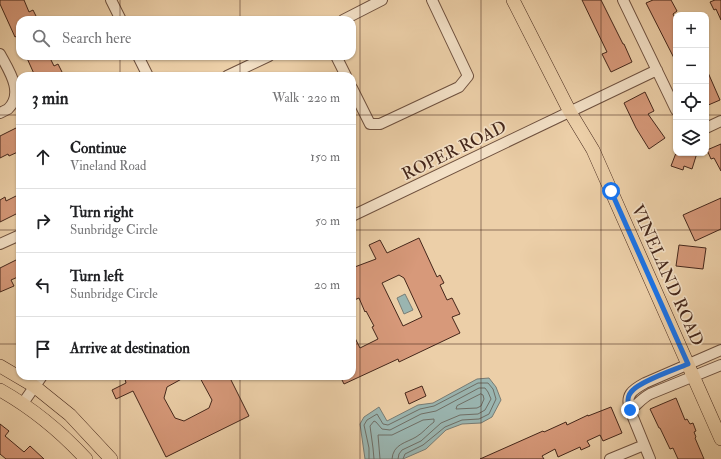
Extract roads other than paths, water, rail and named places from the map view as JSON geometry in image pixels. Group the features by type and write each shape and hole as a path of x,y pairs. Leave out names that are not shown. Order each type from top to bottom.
{"main road":[{"name":"VINELAND ROAD","path":"513,0 570,112 593,150 721,439"},
{"path":"0,366 16,372"},
{"path":"38,381 111,459"},
{"path":"0,390 23,403 68,440 86,459"}],"street":[{"path":"111,0 118,16"},
{"path":"351,16 382,0"},
{"path":"356,96 370,124 380,124 459,87 468,76 432,0"},
{"path":"623,0 673,104"},
{"path":"0,54 15,85 15,97 8,109 0,113"},
{"path":"140,60 146,72"},
{"path":"235,72 261,60"},
{"path":"338,60 344,72"},
{"name":"ROPER ROAD","path":"356,214 657,70"},
{"path":"709,127 721,121"},
{"path":"0,244 16,237"},
{"path":"630,410 637,405 641,399 691,370 721,350"},
{"path":"650,459 627,403 633,390 644,382 691,370 721,365"},
{"path":"23,403 38,381"},
{"path":"644,382 650,394"},
{"path":"610,459 644,445"}],"water":[{"path":"405,294 413,310 404,314 397,298"},
{"path":"489,378 496,387 501,400 492,417 481,423 462,424 446,430 426,449 403,459 365,459 360,424 364,417 379,407 387,421 418,405 433,403 477,379"}]}
